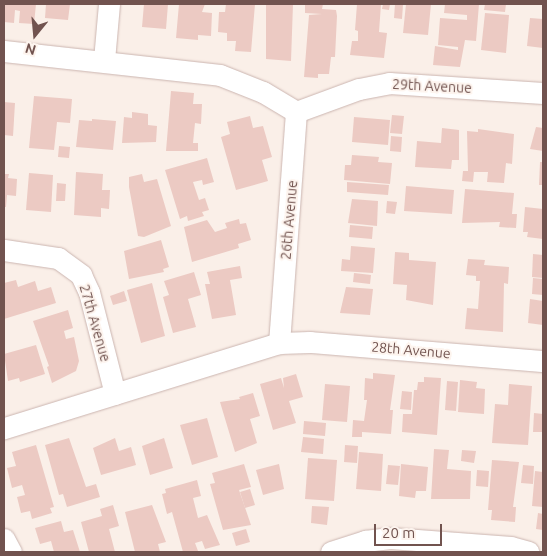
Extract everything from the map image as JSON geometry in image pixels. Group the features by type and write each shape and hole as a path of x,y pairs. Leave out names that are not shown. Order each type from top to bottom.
{"street":[{"path":"104,60 109,4"},
{"path":"4,51 104,60 220,74 264,92 296,112"},
{"name":"29th Avenue","path":"296,112 359,89 388,84 543,93"},
{"name":"26th Avenue","path":"279,343 296,112"},
{"name":"27th Avenue","path":"4,250 58,258 81,275 89,292 115,394"},
{"name":"28th Avenue","path":"279,343 310,342 543,361"},
{"path":"4,428 279,343"},
{"path":"331,552 365,541 390,538 510,547 528,552"},
{"path":"4,539 11,552"}],"building":[{"path":"4,4 36,4 34,24 19,23 20,11 15,10 14,23 4,22"},
{"path":"46,4 70,4 68,20 45,18"},
{"path":"144,4 168,4 166,29 142,27"},
{"path":"179,4 205,4 202,12 212,13 211,36 198,35 198,40 176,38"},
{"path":"226,4 255,4 251,52 235,51 236,41 227,41 227,33 218,32 219,12 225,12"},
{"path":"266,4 293,4 291,61 266,59"},
{"path":"305,4 323,4 322,9 336,10 335,57 331,57 329,74 318,74 318,78 304,77 309,15 322,14 305,13"},
{"path":"357,4 381,4 379,32 387,33 384,58 350,55 352,41 358,41 358,31 355,30"},
{"path":"383,4 390,4 389,10 382,9"},
{"path":"395,4 403,4 402,19 394,18"},
{"path":"406,4 431,4 428,35 403,33"},
{"path":"445,4 479,4 476,41 465,40 460,67 433,65 435,46 458,50 458,47 438,45 440,18 467,20 467,15 444,13"},
{"path":"485,4 506,4 505,12 484,10"},
{"path":"485,13 509,15 506,53 481,50"},
{"path":"530,18 543,19 543,48 527,46"},
{"path":"171,91 194,93 193,104 202,104 201,124 195,123 193,143 198,143 198,151 166,151"},
{"path":"34,96 72,99 70,123 57,122 54,150 29,148"},
{"path":"4,102 15,103 13,136 4,135"},
{"path":"132,112 148,114 148,125 157,126 156,142 122,143 124,117 132,118"},
{"path":"392,115 404,116 402,134 390,133"},
{"path":"250,116 253,128 263,126 272,157 262,160 268,181 236,190 221,137 230,134 227,122"},
{"path":"354,117 390,120 388,145 352,142"},
{"path":"92,119 116,121 113,150 76,147 79,120 92,121"},
{"path":"536,127 543,128 543,151 530,149"},
{"path":"442,128 459,130 459,160 452,160 451,169 415,167 417,141 441,143"},
{"path":"478,129 514,134 512,164 506,163 504,183 487,182 488,172 474,172 473,182 462,181 463,171 468,171 467,131 478,132"},
{"path":"391,136 402,137 401,152 390,151"},
{"path":"59,146 70,147 69,158 58,157"},
{"path":"352,155 379,157 378,162 392,163 390,184 344,180 345,165 351,165"},
{"path":"207,158 214,182 203,185 202,180 193,182 199,200 205,198 209,210 202,212 204,216 188,221 187,216 180,219 165,170"},
{"path":"540,162 543,162 543,185 539,185"},
{"path":"76,172 103,174 102,190 110,190 109,209 101,208 101,217 74,215"},
{"path":"29,173 53,175 51,212 26,210"},
{"path":"4,174 9,174 8,178 17,179 16,196 7,195 6,207 4,207"},
{"path":"142,174 144,182 157,179 171,226 144,237 138,236 129,187 129,177"},
{"path":"347,182 389,185 388,195 347,192"},
{"path":"57,183 66,184 65,201 56,201"},
{"path":"406,186 454,190 452,214 404,211"},
{"path":"465,189 514,193 512,214 517,214 516,228 499,227 500,222 462,223"},
{"path":"352,199 378,201 377,226 348,223"},
{"path":"387,201 397,202 395,214 386,213"},
{"path":"525,207 543,209 543,239 527,237 528,232 523,232"},
{"path":"239,219 240,224 246,223 251,240 238,244 239,248 192,262 184,227 207,220 215,232 227,228 225,223"},
{"path":"350,225 373,227 372,239 349,237"},
{"path":"161,240 169,267 163,269 164,272 129,279 124,251"},
{"path":"351,246 375,248 373,273 341,271 342,259 350,260"},
{"path":"395,252 409,253 409,260 436,262 433,305 406,300 407,285 393,284"},
{"path":"533,254 543,255 543,278 532,277"},
{"path":"468,259 485,260 484,265 509,267 508,284 504,283 503,332 465,329 467,308 478,309 480,281 476,281 476,276 466,275"},
{"path":"240,266 242,278 230,280 236,315 212,319 205,284 210,284 207,272"},
{"path":"194,272 201,295 188,299 196,327 173,333 163,297 169,295 164,281"},
{"path":"354,273 371,275 370,284 353,282"},
{"path":"533,278 543,279 543,295 532,294"},
{"path":"16,280 18,287 35,281 38,291 51,287 56,303 4,319 4,283"},
{"path":"152,283 165,336 141,343 127,290"},
{"path":"346,287 373,289 370,315 340,313"},
{"path":"124,291 127,301 113,305 110,296"},
{"path":"530,299 543,301 543,325 528,323"},
{"path":"68,310 73,328 64,331 66,339 74,337 79,361 76,371 52,383 47,367 49,366 33,321"},
{"path":"36,345 45,374 20,382 19,378 8,381 4,354"},
{"path":"373,373 395,375 390,410 393,410 391,434 362,432 362,437 352,437 353,420 364,421 367,400 364,400 365,378 373,379"},
{"path":"296,374 303,397 289,401 296,423 273,430 260,384 281,378 284,388 283,378"},
{"path":"424,377 441,378 437,435 402,432 403,414 412,414 414,390 417,390 418,382 424,382"},
{"path":"460,380 477,382 476,388 485,389 484,414 458,412"},
{"path":"447,381 458,382 456,411 445,410"},
{"path":"325,384 350,386 347,422 322,420"},
{"path":"509,384 532,386 528,445 492,443 495,404 508,405"},
{"path":"402,391 412,392 411,410 400,409"},
{"path":"253,393 260,416 250,419 257,443 235,452 220,402 240,399 239,397"},
{"path":"534,413 543,414 543,432 533,432"},
{"path":"207,418 218,457 192,465 180,425"},
{"path":"304,421 326,423 325,436 303,434"},
{"path":"303,437 324,439 323,454 301,452"},
{"path":"69,438 86,487 96,484 100,497 67,507 63,494 59,495 45,445"},
{"path":"115,438 119,451 131,447 136,465 101,475 93,448"},
{"path":"164,438 173,468 150,475 142,446"},
{"path":"36,445 54,507 50,508 52,513 32,519 30,511 21,513 17,497 25,495 22,485 12,488 7,468 16,466 12,452"},
{"path":"345,445 358,446 357,463 344,462"},
{"path":"434,449 449,450 447,469 471,471 470,499 431,499"},
{"path":"462,450 476,451 474,463 461,461"},
{"path":"359,452 383,454 381,491 356,489"},
{"path":"308,458 337,460 334,501 305,499"},
{"path":"492,460 519,462 513,507 516,507 515,522 491,520 492,510 488,510"},
{"path":"244,464 251,487 239,490 251,525 223,530 210,484 215,483 212,473"},
{"path":"279,464 284,489 263,495 256,470"},
{"path":"401,464 428,467 426,491 416,491 415,498 399,496"},
{"path":"388,465 400,466 398,485 386,484"},
{"path":"523,465 534,466 533,484 521,483"},
{"path":"477,470 489,471 488,487 476,486"},
{"path":"535,471 543,472 543,507 532,506"},
{"path":"197,480 201,496 193,498 198,518 207,515 220,545 205,549 202,541 195,543 198,551 183,552 172,512 167,514 162,494 166,493 165,489"},
{"path":"250,489 255,505 245,508 240,492"},
{"path":"113,505 119,526 109,529 115,552 89,552 81,522 102,516 100,509"},
{"path":"152,505 166,542 158,544 160,552 135,552 125,512"},
{"path":"312,506 329,507 327,525 311,523"},
{"path":"538,513 543,514 543,530 536,529"},
{"path":"61,521 64,532 73,530 80,552 54,552 51,541 40,544 35,528"},
{"path":"246,529 250,542 236,546 232,533"}]}
